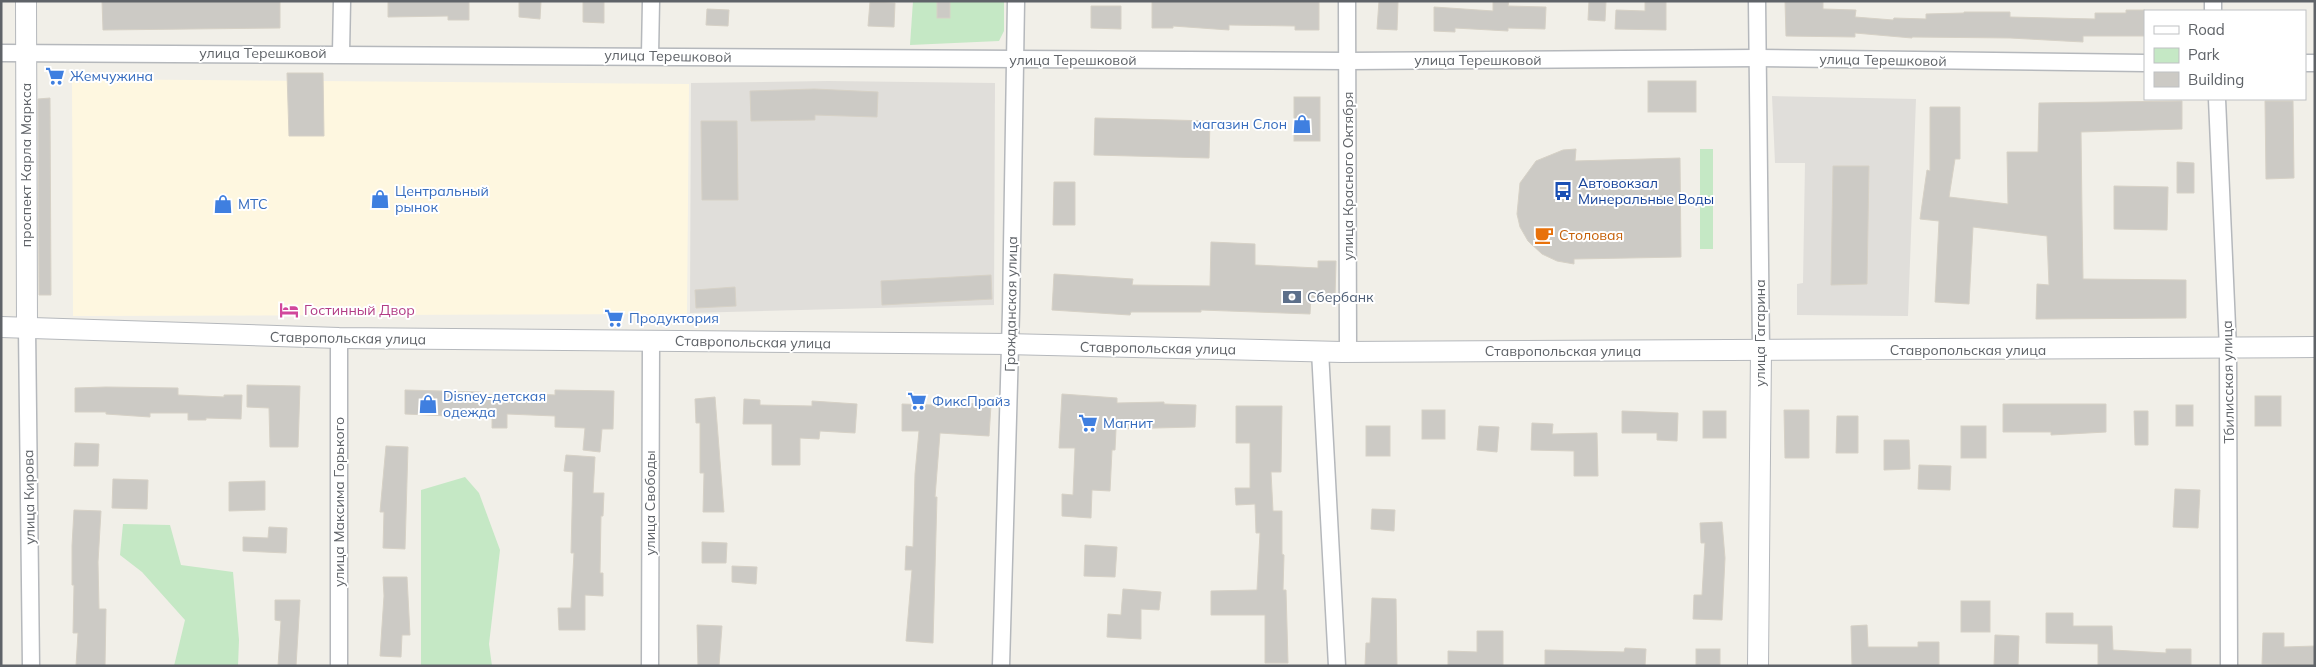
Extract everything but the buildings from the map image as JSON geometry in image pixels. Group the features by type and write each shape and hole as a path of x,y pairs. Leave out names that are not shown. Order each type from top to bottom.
{"street":[{"name":"проспект Карла Маркса","path":"26,1 27,328"},
{"path":"341,53 342,1"},
{"path":"650,55 651,1"},
{"name":"Гражданская улица","path":"1001,666 1010,344 1016,1"},
{"name":"улица Красного Октября","path":"1346,1 1348,352"},
{"name":"улица Гагарина","path":"1757,1 1761,350 1758,666"},
{"name":"улица Терешковой","path":"1,53 341,53 1347,61 1757,58 2144,63"},
{"name":"Тбилисская улица","path":"2217,100 2228,349 2229,666"},
{"name":"Ставропольская улица","path":"1,327 339,338 1010,344 1348,352 2228,349 2315,347"},
{"name":"улица Кирова","path":"27,328 31,666"},
{"name":"улица Максима Горького","path":"339,338 339,666"},
{"name":"улица Свободы","path":"650,666 651,341"},
{"path":"1320,351 1337,666"}],"shaded area":[{"name":"Центральный рынок","path":"72,79 689,84 687,314 73,316"},
{"path":"828,81 995,83 994,305 690,313 691,83"},
{"path":"1772,96 1916,99 1908,316 1797,315 1797,284 1803,283 1805,163 1775,163"}],"green space":[{"path":"913,1 1004,1 1004,31 999,41 910,45"},
{"path":"1700,149 1713,149 1713,249 1700,249"},
{"path":"465,477 479,493 500,550 489,644 492,666 421,666 421,490"},
{"path":"123,524 170,525 181,565 233,572 239,640 238,666 174,666 185,620 142,572 120,555"}],"place":[{"name":"Жемчужина","path":"55,76"},
{"name":"магазин Слон","path":"1302,124"},
{"name":"Автовокзал Минеральные Воды","path":"1563,191"},
{"name":"Центральный рынок","path":"380,199"},
{"name":"МТС","path":"223,204"},
{"name":"Столовая","path":"1544,235"},
{"name":"Сбербанк","path":"1292,297"},
{"name":"Гостинный Двор","path":"289,310"},
{"name":"Продуктория","path":"614,318"},
{"name":"ФиксПрайз","path":"917,401"},
{"name":"Disney-детская одежда","path":"428,404"},
{"name":"Магнит","path":"1088,423"}]}
